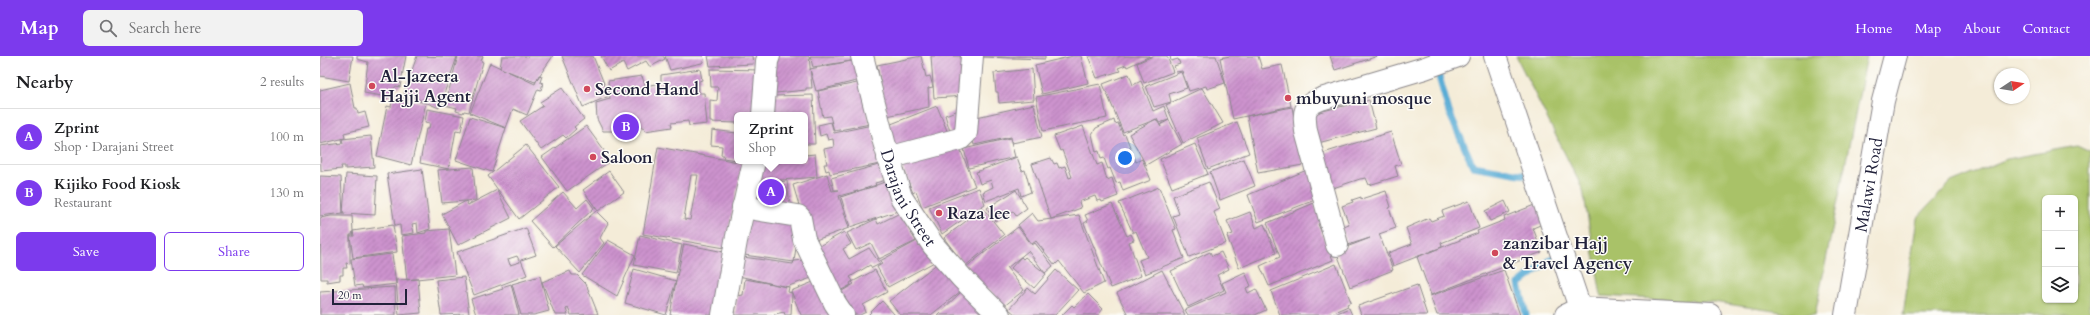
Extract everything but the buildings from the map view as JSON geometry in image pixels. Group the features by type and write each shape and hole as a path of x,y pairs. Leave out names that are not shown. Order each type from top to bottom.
{"street":[{"path":"763,112 767,61 769,56"},
{"name":"Darajani Street","path":"862,56 888,158 901,197 933,245 962,278 999,315"},
{"path":"888,158 960,139 966,133 972,56"},
{"path":"1495,56 1573,311 1710,315"},
{"name":"Malawi Road","path":"1846,315 1883,101 1895,56"},
{"path":"1337,245 1306,131 1304,117 1306,108 1311,102 1443,62"},
{"path":"722,315 753,164"},
{"path":"743,208 798,216 800,218 804,239 835,303 843,315"}],"green space":[{"path":"1516,56 1867,56 1815,315 1801,315 1713,302 1601,296 1583,190"},
{"path":"2077,146 2090,152 2090,315 1903,315 1917,218 1951,182 2007,159"}],"waterway":[{"path":"1436,66 1449,112 1473,166 1532,176"},
{"path":"1526,315 1519,284 1558,254"}],"place":[{"name":"Al-Jazeera Hajji Agent","path":"372,86"},
{"name":"Second Hand","path":"587,89"},
{"name":"mbuyuni mosque","path":"1288,98"},
{"name":"Kijiko Food Kiosk","path":"626,127"},
{"name":"Saloon","path":"593,157"},
{"name":"Zprint","path":"771,192"},
{"name":"Raza lee","path":"939,213"},
{"name":"zanzibar Hajj & Travel Agency","path":"1495,253"}]}
